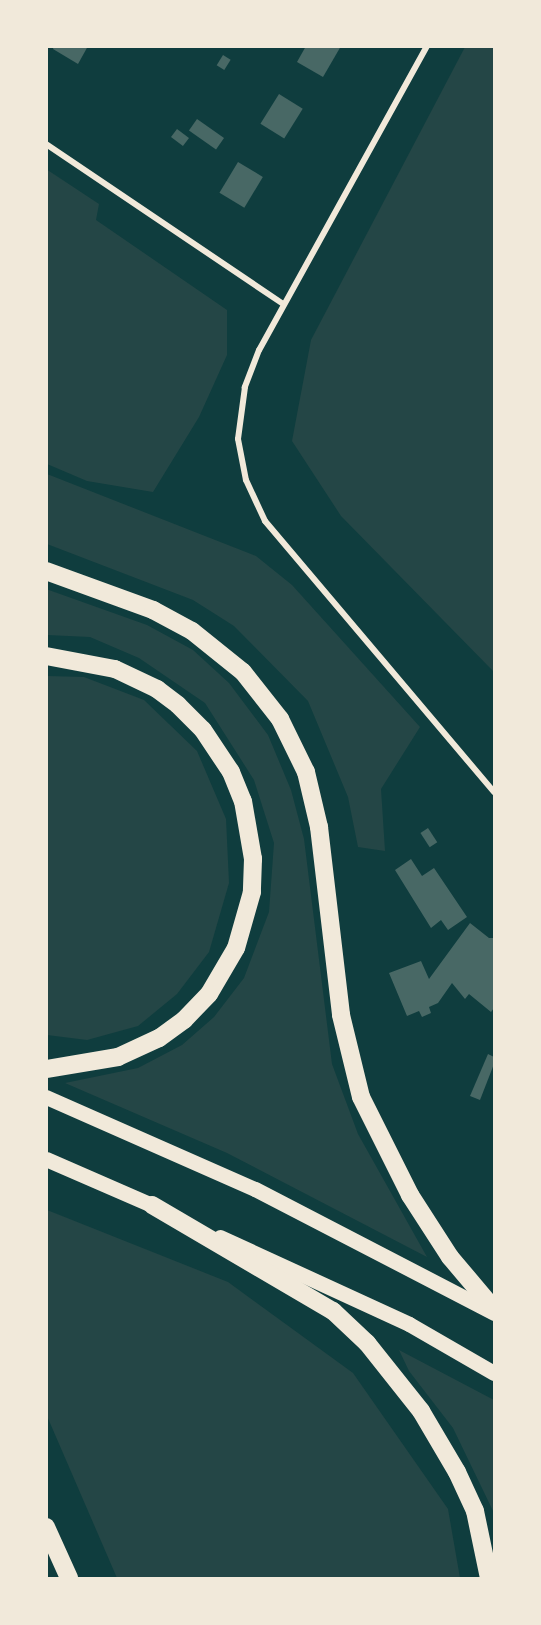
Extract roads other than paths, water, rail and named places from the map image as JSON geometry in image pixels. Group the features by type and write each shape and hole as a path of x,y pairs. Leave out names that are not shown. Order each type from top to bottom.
{"highway":[{"path":"46,571 153,610 192,631 243,672 280,719 306,772 319,828 341,1015 361,1097 410,1195 450,1257 495,1311"},
{"path":"46,656 116,669 178,705 203,730 231,772 243,801 254,859 252,892 237,948 209,994 184,1020 159,1038 118,1057 46,1069"},
{"path":"152,1205 333,1311 367,1343 421,1411 458,1472 475,1511 489,1578"},
{"path":"46,1527 69,1578"}],"main road":[{"path":"46,1097 255,1189 495,1311"},
{"path":"46,1159 152,1205 409,1324 495,1373"}],"street":[{"path":"427,46 282,303 259,350 240,412 240,452 254,503 337,610 495,792"},
{"path":"46,144 282,303"}]}
